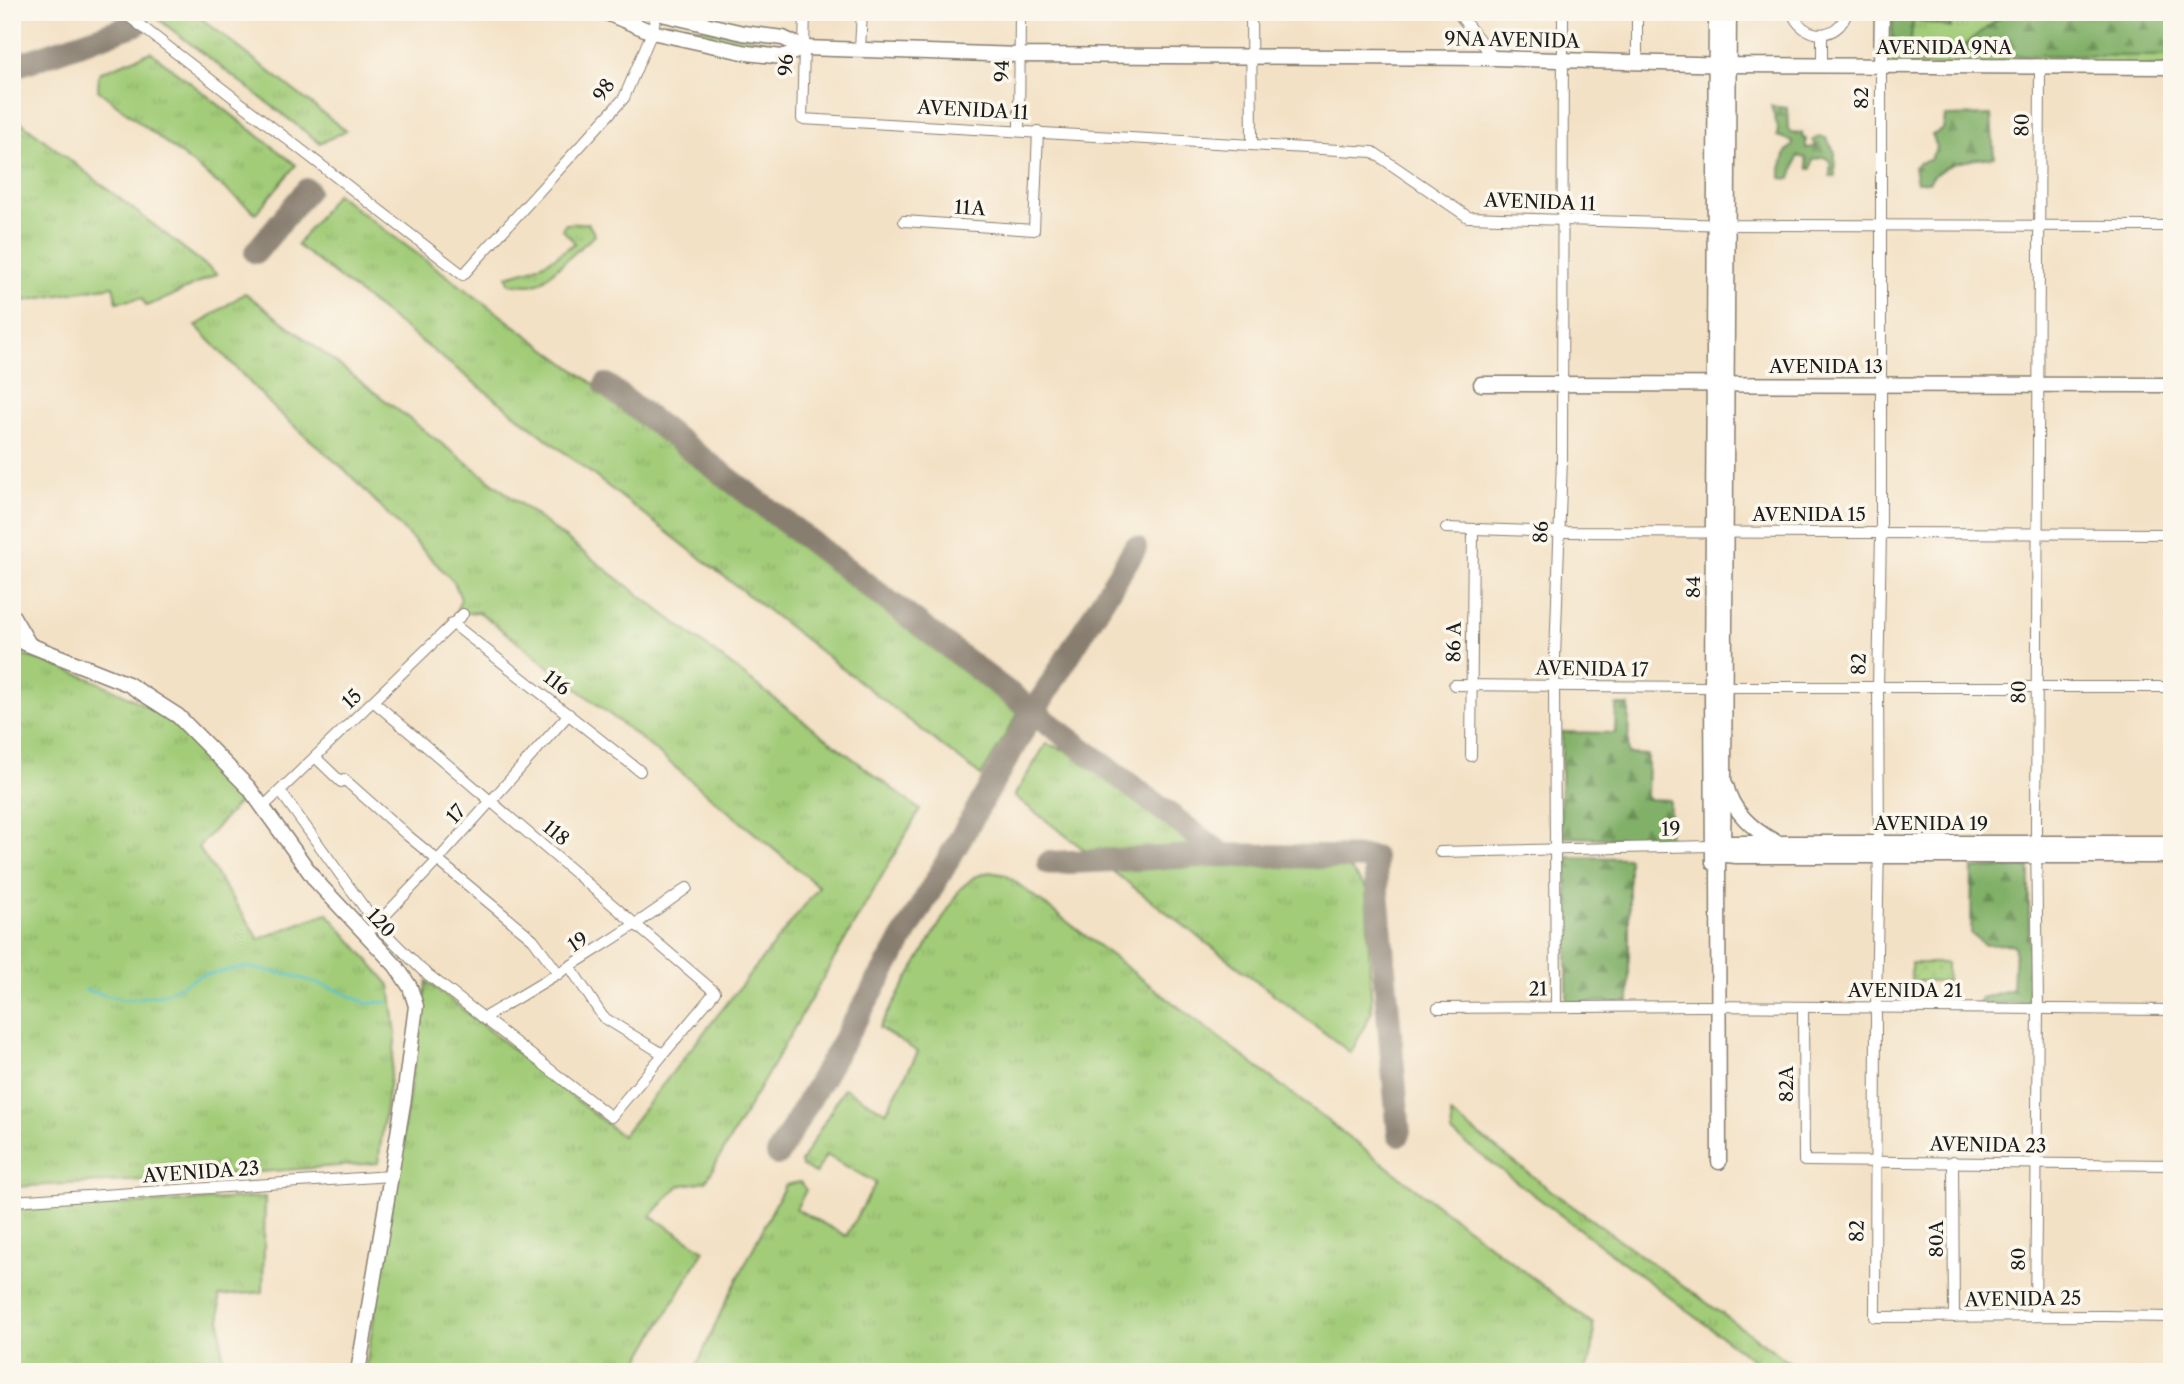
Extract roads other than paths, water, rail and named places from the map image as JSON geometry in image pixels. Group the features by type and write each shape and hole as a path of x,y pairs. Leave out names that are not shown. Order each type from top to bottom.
{"main road":[{"path":"604,12 652,32 758,54 782,57 804,48"},
{"name":"84","path":"1716,12 1722,65 1716,1162"},
{"name":"84","path":"1722,65 1729,12"},
{"name":"82","path":"1881,66 1882,12"},
{"path":"656,13 743,33 783,38 804,48"},
{"name":"9NA AVENIDA","path":"804,48 1020,55 1494,58 1722,65"},
{"name":"AVENIDA 9NA","path":"1722,65 2172,67"},
{"name":"AVENIDA 13","path":"1481,384 2172,385"},
{"path":"12,615 29,644"},
{"name":"120","path":"12,638 128,684 178,716 249,788 316,881 396,966 410,986 416,1006 358,1372"},
{"name":"84","path":"1718,687 1724,777 1718,847"},
{"path":"1724,777 1728,792 1744,818 1753,828 1778,843"},
{"name":"AVENIDA 19","path":"1718,847 1778,843 1879,849 2036,850 2172,856"},
{"name":"AVENIDA 19","path":"2036,850 2172,843"},
{"name":"AVENIDA 19","path":"1718,847 1736,856 1879,849"}],"street":[{"name":"98","path":"123,12 463,275 624,98 652,32 656,13"},
{"name":"96","path":"802,119 805,12"},
{"path":"860,49 862,12"},
{"name":"94","path":"1019,130 1020,12"},
{"path":"1251,12 1252,145"},
{"path":"1457,12 1494,58"},
{"name":"86","path":"1556,1006 1554,686 1562,385 1563,12"},
{"path":"1637,12 1637,62"},
{"path":"1792,12 1797,23 1804,29 1822,34 1839,26 1847,12"},
{"path":"1822,34 1822,65"},
{"name":"82","path":"1875,1317 1881,533 1881,66"},
{"name":"80","path":"2035,1316 2040,67"},
{"name":"AVENIDA 11","path":"802,119 1373,152 1468,217 1721,225 2172,226"},
{"name":"11A","path":"904,221 1034,230 1038,131"},
{"name":"AVENIDA 15","path":"1446,528 1559,532 2172,534"},
{"name":"86 A","path":"1471,756 1473,530"},
{"name":"15","path":"263,807 463,614"},
{"name":"116","path":"452,623 640,771"},
{"path":"1454,685 1471,685"},
{"name":"AVENIDA 17","path":"1471,685 2172,687"},
{"name":"118","path":"374,702 715,992 663,1054"},
{"name":"17","path":"366,935 437,861 569,714"},
{"path":"316,757 341,782 344,779 437,861 533,939 559,974"},
{"name":"120","path":"280,791 376,924 422,970 611,1117 663,1054"},
{"name":"19","path":"1554,848 1718,847"},
{"path":"1440,852 1554,848"},
{"name":"19","path":"483,1018 570,967 687,888"},
{"path":"570,967 603,1017 663,1054"},
{"name":"AVENIDA 21","path":"1638,1006 2172,1010"},
{"name":"21","path":"1438,1008 1638,1006"},
{"name":"82A","path":"1803,1008 1804,1161"},
{"name":"AVENIDA 23","path":"1804,1161 2172,1165"},
{"name":"80A","path":"1953,1161 1954,1317"},
{"name":"AVENIDA 23","path":"12,1201 391,1176"},
{"name":"AVENIDA 25","path":"1875,1317 2172,1317"}],"waterway":[{"path":"85,990 125,1000 165,994 199,976 245,967 291,975 335,989 366,1003 387,1002"}]}
